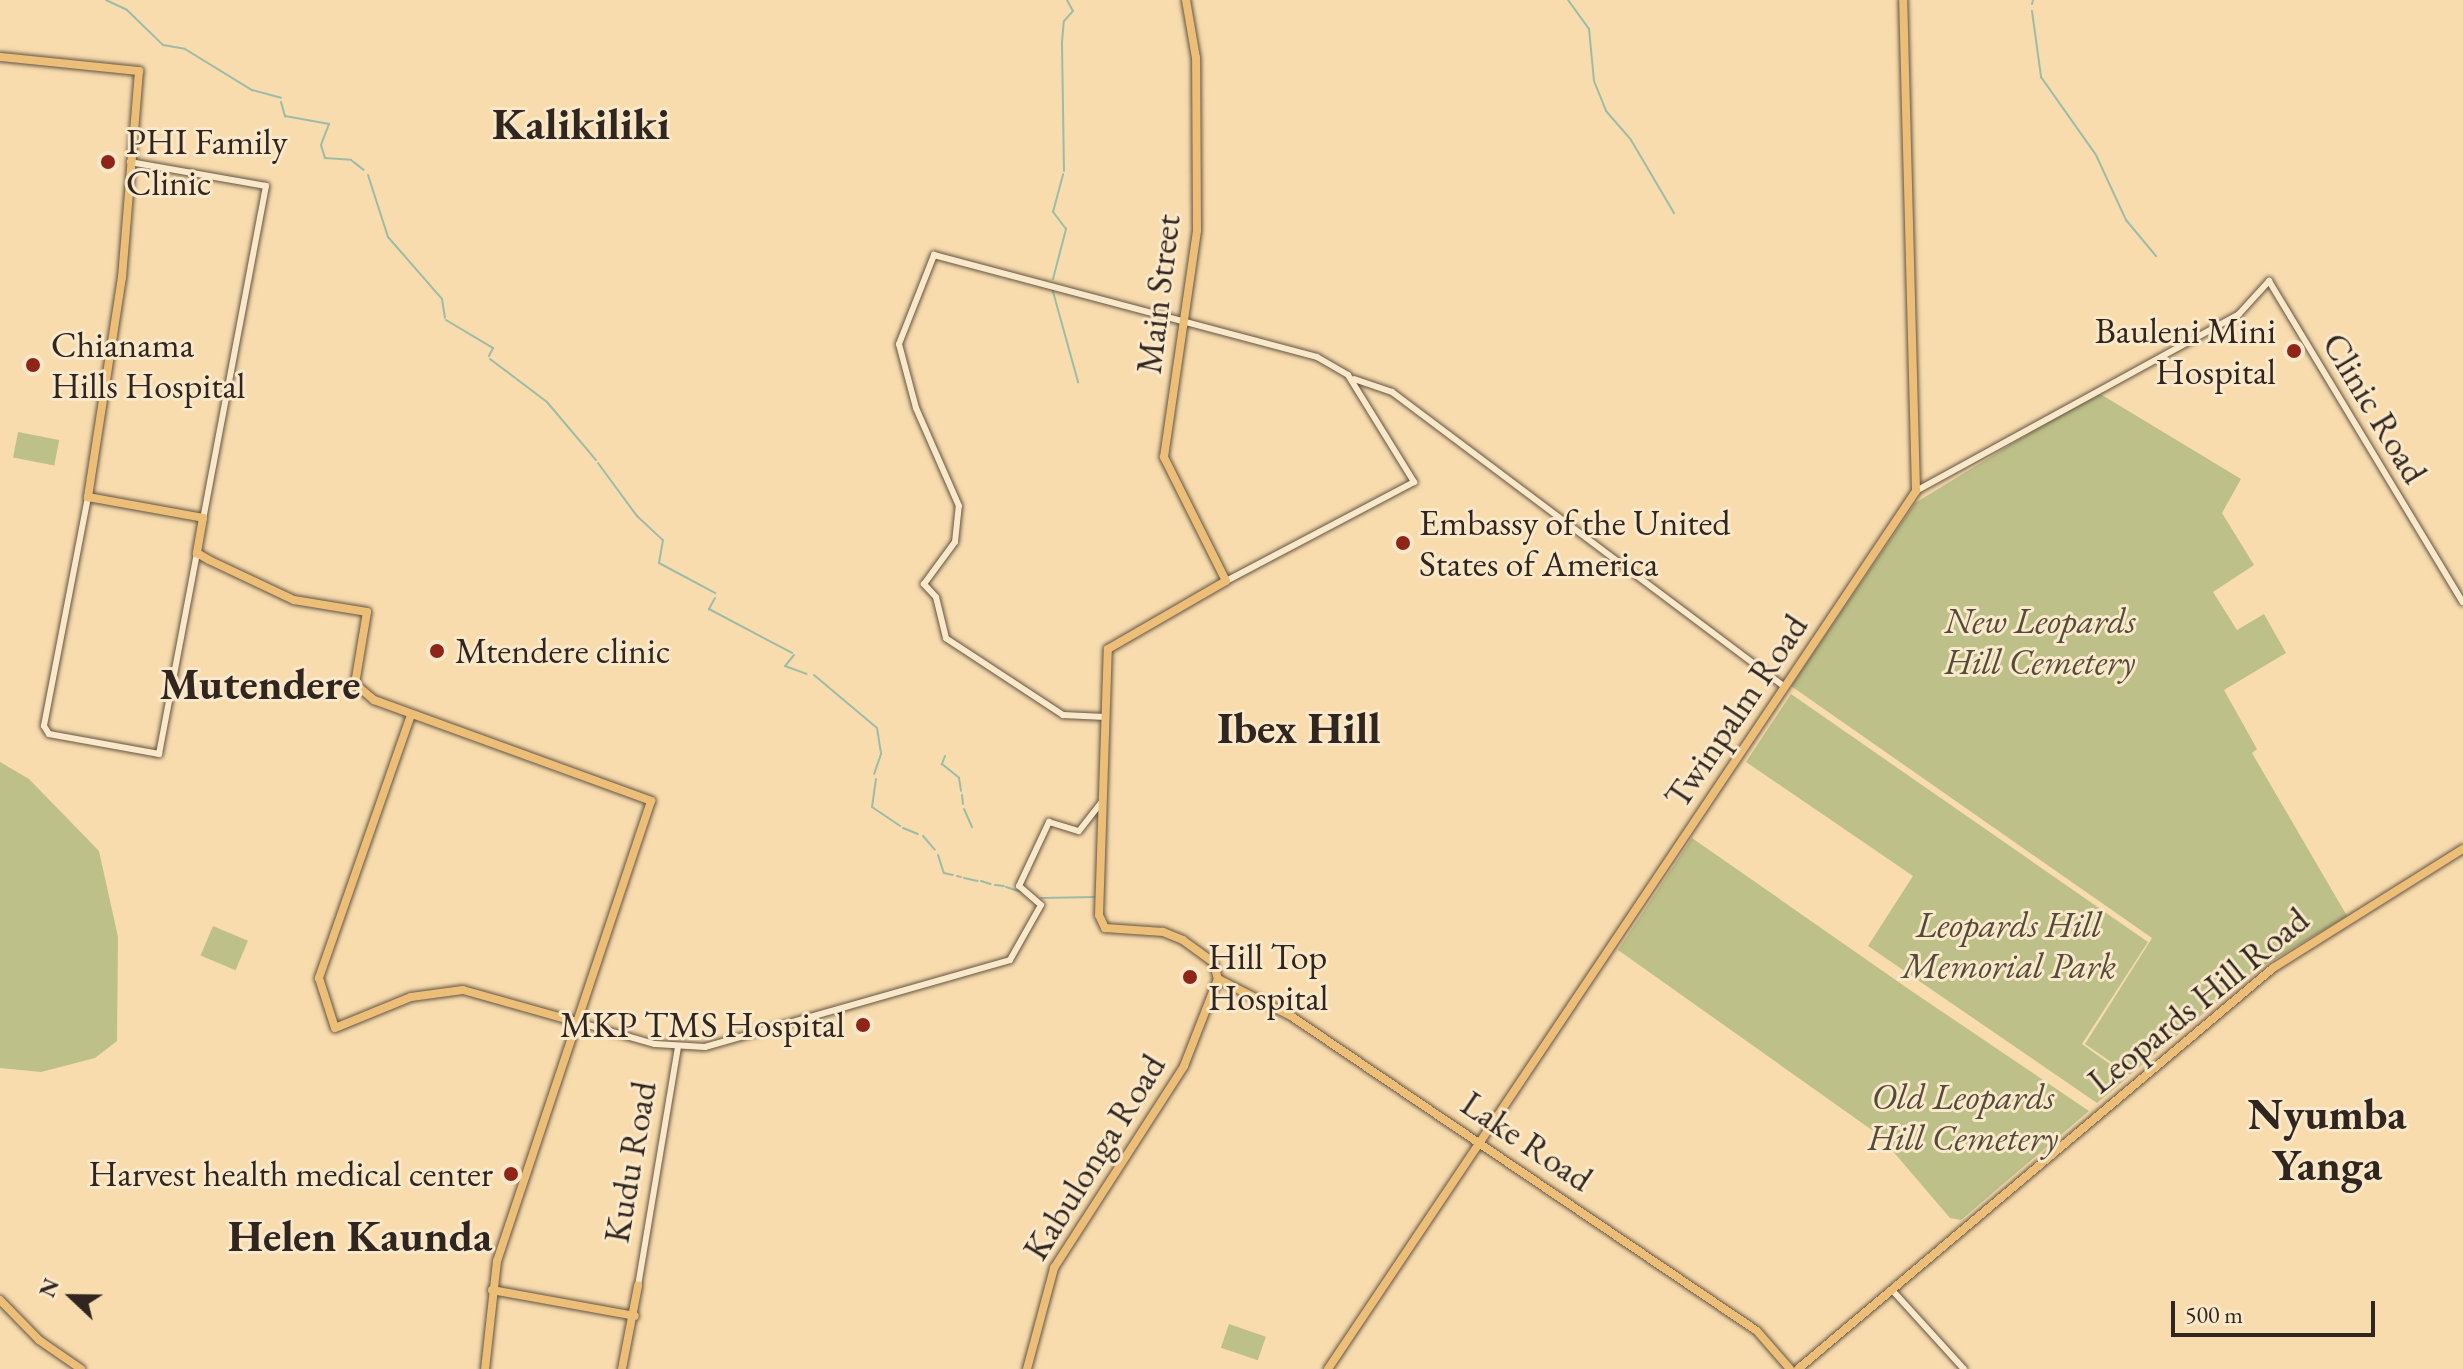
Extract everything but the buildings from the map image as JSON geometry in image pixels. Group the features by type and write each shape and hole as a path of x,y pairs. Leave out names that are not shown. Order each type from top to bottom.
{"main road":[{"name":"Main Street","path":"1186,0 1194,25 1199,144 1197,230 1165,462 1226,581"},
{"path":"1903,0 1916,491"},
{"path":"0,57 139,71 122,277 88,497 203,518 197,553 294,600 367,612 356,688 411,715 651,801 573,1021 492,1292 485,1369"},
{"name":"Twinpalm Road","path":"1481,1143 1916,491"},
{"path":"1218,979 1211,960 1174,935 1102,925 1103,800 1111,643 1226,581"},
{"path":"411,715 319,978 335,1028 411,997 452,991 490,994 573,1021"},
{"name":"Leopards Hill Road","path":"1800,1368 2273,968 2463,849"},
{"name":"Lake Road","path":"1218,979 1291,1016 1481,1143 1757,1331 1788,1367"},
{"name":"Kabulonga Road","path":"1027,1369 1059,1258 1184,1066 1218,979"},
{"path":"1328,1369 1481,1143"},
{"path":"617,1313 628,1310 638,1286"},
{"name":"Kudu Road","path":"623,1369 638,1286"},
{"path":"492,1292 633,1317"},
{"path":"492,1292 633,1317"},
{"path":"0,1300 39,1340 81,1369"},
{"path":"1788,1367 1800,1368"}],"street":[{"path":"130,162 266,186 203,518"},
{"path":"1105,717 1063,715 946,638 936,597 923,581 955,542 959,506 911,396 899,344 934,255 1317,357 1360,385 1414,482 1226,581"},
{"name":"Clinic Road","path":"1916,491 2239,314 2269,281 2463,602"},
{"path":"1360,385 1392,392 1785,687"},
{"path":"88,497 47,733 159,754 197,553"},
{"path":"573,1021 678,1048 773,1033 1013,958 1041,905 1019,888 1049,822 1079,831 1103,800"},
{"name":"Kudu Road","path":"638,1286 678,1048"},
{"path":"1892,1290 1964,1369"}],"green space":[{"name":"New Leopards Hill Cemetery","path":"2097,392 2241,479 2222,513 2254,565 2213,592 2237,630 2264,614 2286,653 2224,690 2257,749 2252,753 2347,916 2253,972 2130,1075 2085,1044 2152,938 1791,686 1915,503"},
{"path":"18,432 59,440 54,466 13,458"},
{"name":"Leopards Hill Memorial Park","path":"1791,694 2148,942 2082,1044 2128,1077 2097,1103 1868,946 1913,876 1746,762"},
{"path":"0,762 29,779 99,851 118,937 117,1041 95,1058 41,1072 0,1068"},
{"name":"Old Leopards Hill Cemetery","path":"1692,838 2089,1111 1961,1220 1950,1218 1879,1135 1618,950"},
{"path":"213,926 248,941 235,970 200,955"},
{"path":"1229,1324 1266,1337 1258,1360 1221,1348"}],"waterway":[{"path":"106,0 127,10 163,45 185,49 252,90 281,98"},
{"path":"1064,171 1062,42 1064,21 1073,11 1067,0"},
{"path":"1568,0 1589,29 1594,81 1606,111 1631,140 1674,213"},
{"path":"2032,4 2033,0"},
{"path":"2032,11 2041,77 2096,155 2126,220 2156,256"},
{"path":"281,102 285,116 329,124 321,145 325,158 351,160 364,170"},
{"path":"1053,279 1066,229 1053,212 1063,174"},
{"path":"368,175 388,237 442,299 445,318"},
{"path":"1052,288 1078,382"},
{"path":"446,320 493,348 489,356"},
{"path":"490,359 547,402 596,460"},
{"path":"598,463 637,516 663,540 659,563 715,593"},
{"path":"715,598 709,609 792,653"},
{"path":"794,655 785,666 807,674"},
{"path":"814,675 877,728 881,754 874,774"},
{"path":"945,756 942,764 959,778 961,791"},
{"path":"876,779 872,807 900,826"},
{"path":"962,795 963,804"},
{"path":"964,809 972,827"},
{"path":"903,828 918,834"},
{"path":"923,836 935,850"},
{"path":"938,855 944,873 953,875"},
{"path":"957,876 961,877"},
{"path":"964,878 978,881"},
{"path":"981,881 991,884"},
{"path":"995,885 1004,886"},
{"path":"1006,887 1021,892"},
{"path":"1041,898 1094,897"}],"place":[{"name":"PHI Family Clinic","path":"108,162"},
{"name":"Bauleni Mini Hospital","path":"2294,351"},
{"name":"Chianama Hills Hospital","path":"33,365"},
{"name":"Embassy of the United States of America","path":"1403,543"},
{"name":"Mtendere clinic","path":"437,651"},
{"name":"Hill Top Hospital","path":"1190,977"},
{"name":"MKP TMS Hospital","path":"863,1025"},
{"name":"Harvest health medical center","path":"511,1174"}],"district":[{"name":"Kalikiliki","path":"581,124"},
{"name":"Mutendere","path":"260,684"},
{"name":"Ibex Hill","path":"1299,728"},
{"name":"Nyumba Yanga","path":"2327,1140"},
{"name":"Helen Kaunda","path":"360,1236"}]}
